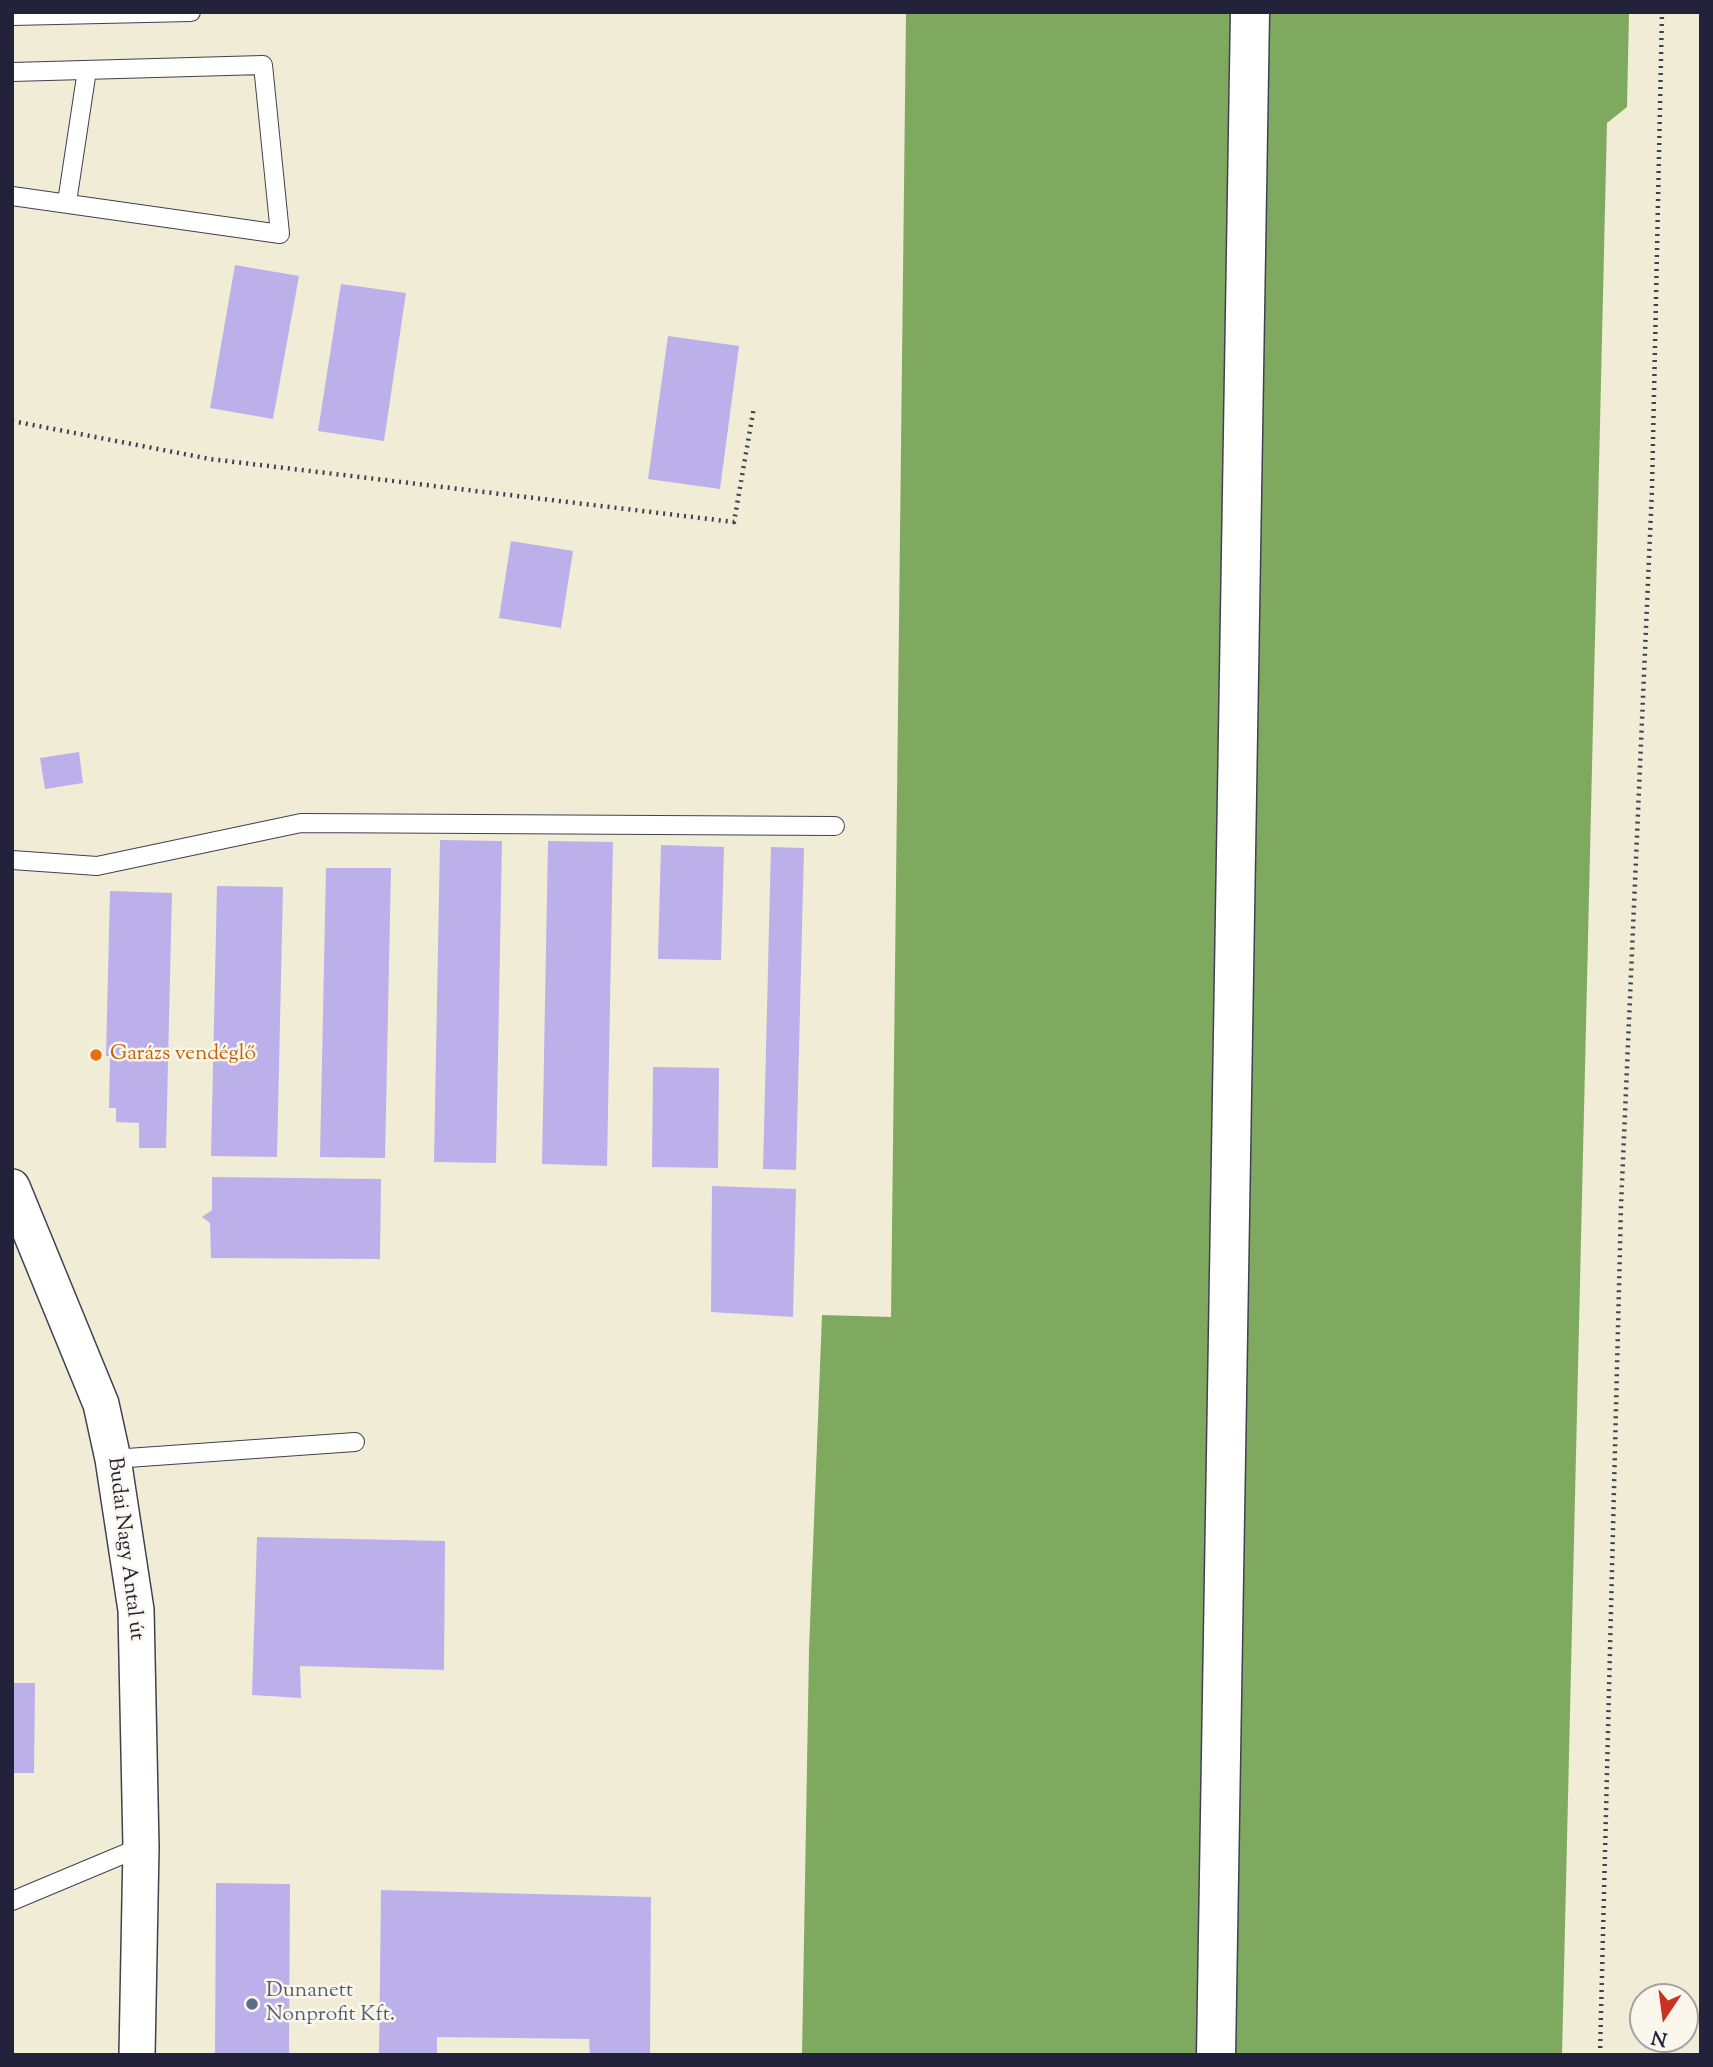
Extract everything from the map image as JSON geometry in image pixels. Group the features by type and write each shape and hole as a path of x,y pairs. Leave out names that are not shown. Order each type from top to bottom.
{"main road":[{"path":"1216,2055 1250,12"}],"street":[{"name":"Budai Nagy Antal út","path":"12,1187 101,1404 113,1459 136,1610 141,1847 137,2055"}],"lane":[{"path":"12,16 191,12"},
{"path":"12,72 263,65 280,234 12,196"},
{"path":"67,202 87,70"},
{"path":"12,860 97,866 301,823 835,826"},
{"path":"113,1459 355,1442"},
{"path":"12,1901 141,1847"}],"path":[{"path":"1600,2055 1620,1206 1652,489 1662,12"},
{"path":"12,421 210,459 734,522 754,407"}],"green space":[{"path":"906,12 1629,12 1627,107 1607,123 1562,2055 802,2055 809,1650 822,1315 891,1317"}],"building":[{"path":"235,265 299,276 273,419 210,408"},
{"path":"341,284 406,293 384,441 318,431"},
{"path":"668,336 739,346 720,489 648,479"},
{"path":"511,541 573,551 561,628 499,618"},
{"path":"79,752 83,783 45,789 40,758"},
{"path":"440,840 502,841 496,1163 434,1162"},
{"path":"548,841 613,842 607,1166 542,1164"},
{"path":"661,845 724,847 721,960 658,959"},
{"path":"771,847 804,848 796,1170 763,1169"},
{"path":"326,868 391,868 385,1158 320,1157"},
{"path":"217,886 283,887 277,1157 211,1156"},
{"path":"110,891 172,893 166,1148 139,1148 139,1123 116,1122 116,1108 109,1108 110,1056 106,1056"},
{"path":"653,1067 719,1068 718,1168 652,1167"},
{"path":"212,1177 381,1179 380,1259 211,1258 210,1223 202,1217 212,1210"},
{"path":"712,1186 796,1189 793,1317 711,1312"},
{"path":"257,1537 445,1541 444,1670 300,1666 301,1698 252,1695"},
{"path":"12,1683 35,1683 34,1773 12,1773"},
{"name":"Dunanett Nonprofit Kft.","path":"216,1883 290,1884 289,2055 215,2055"},
{"path":"381,1890 651,1897 650,2055 590,2055 589,2039 437,2037 437,2055 379,2055"}],"place":[{"name":"Garázs vendéglő","path":"96,1055"},
{"name":"Dunanett Nonprofit Kft.","path":"252,2004"}]}
